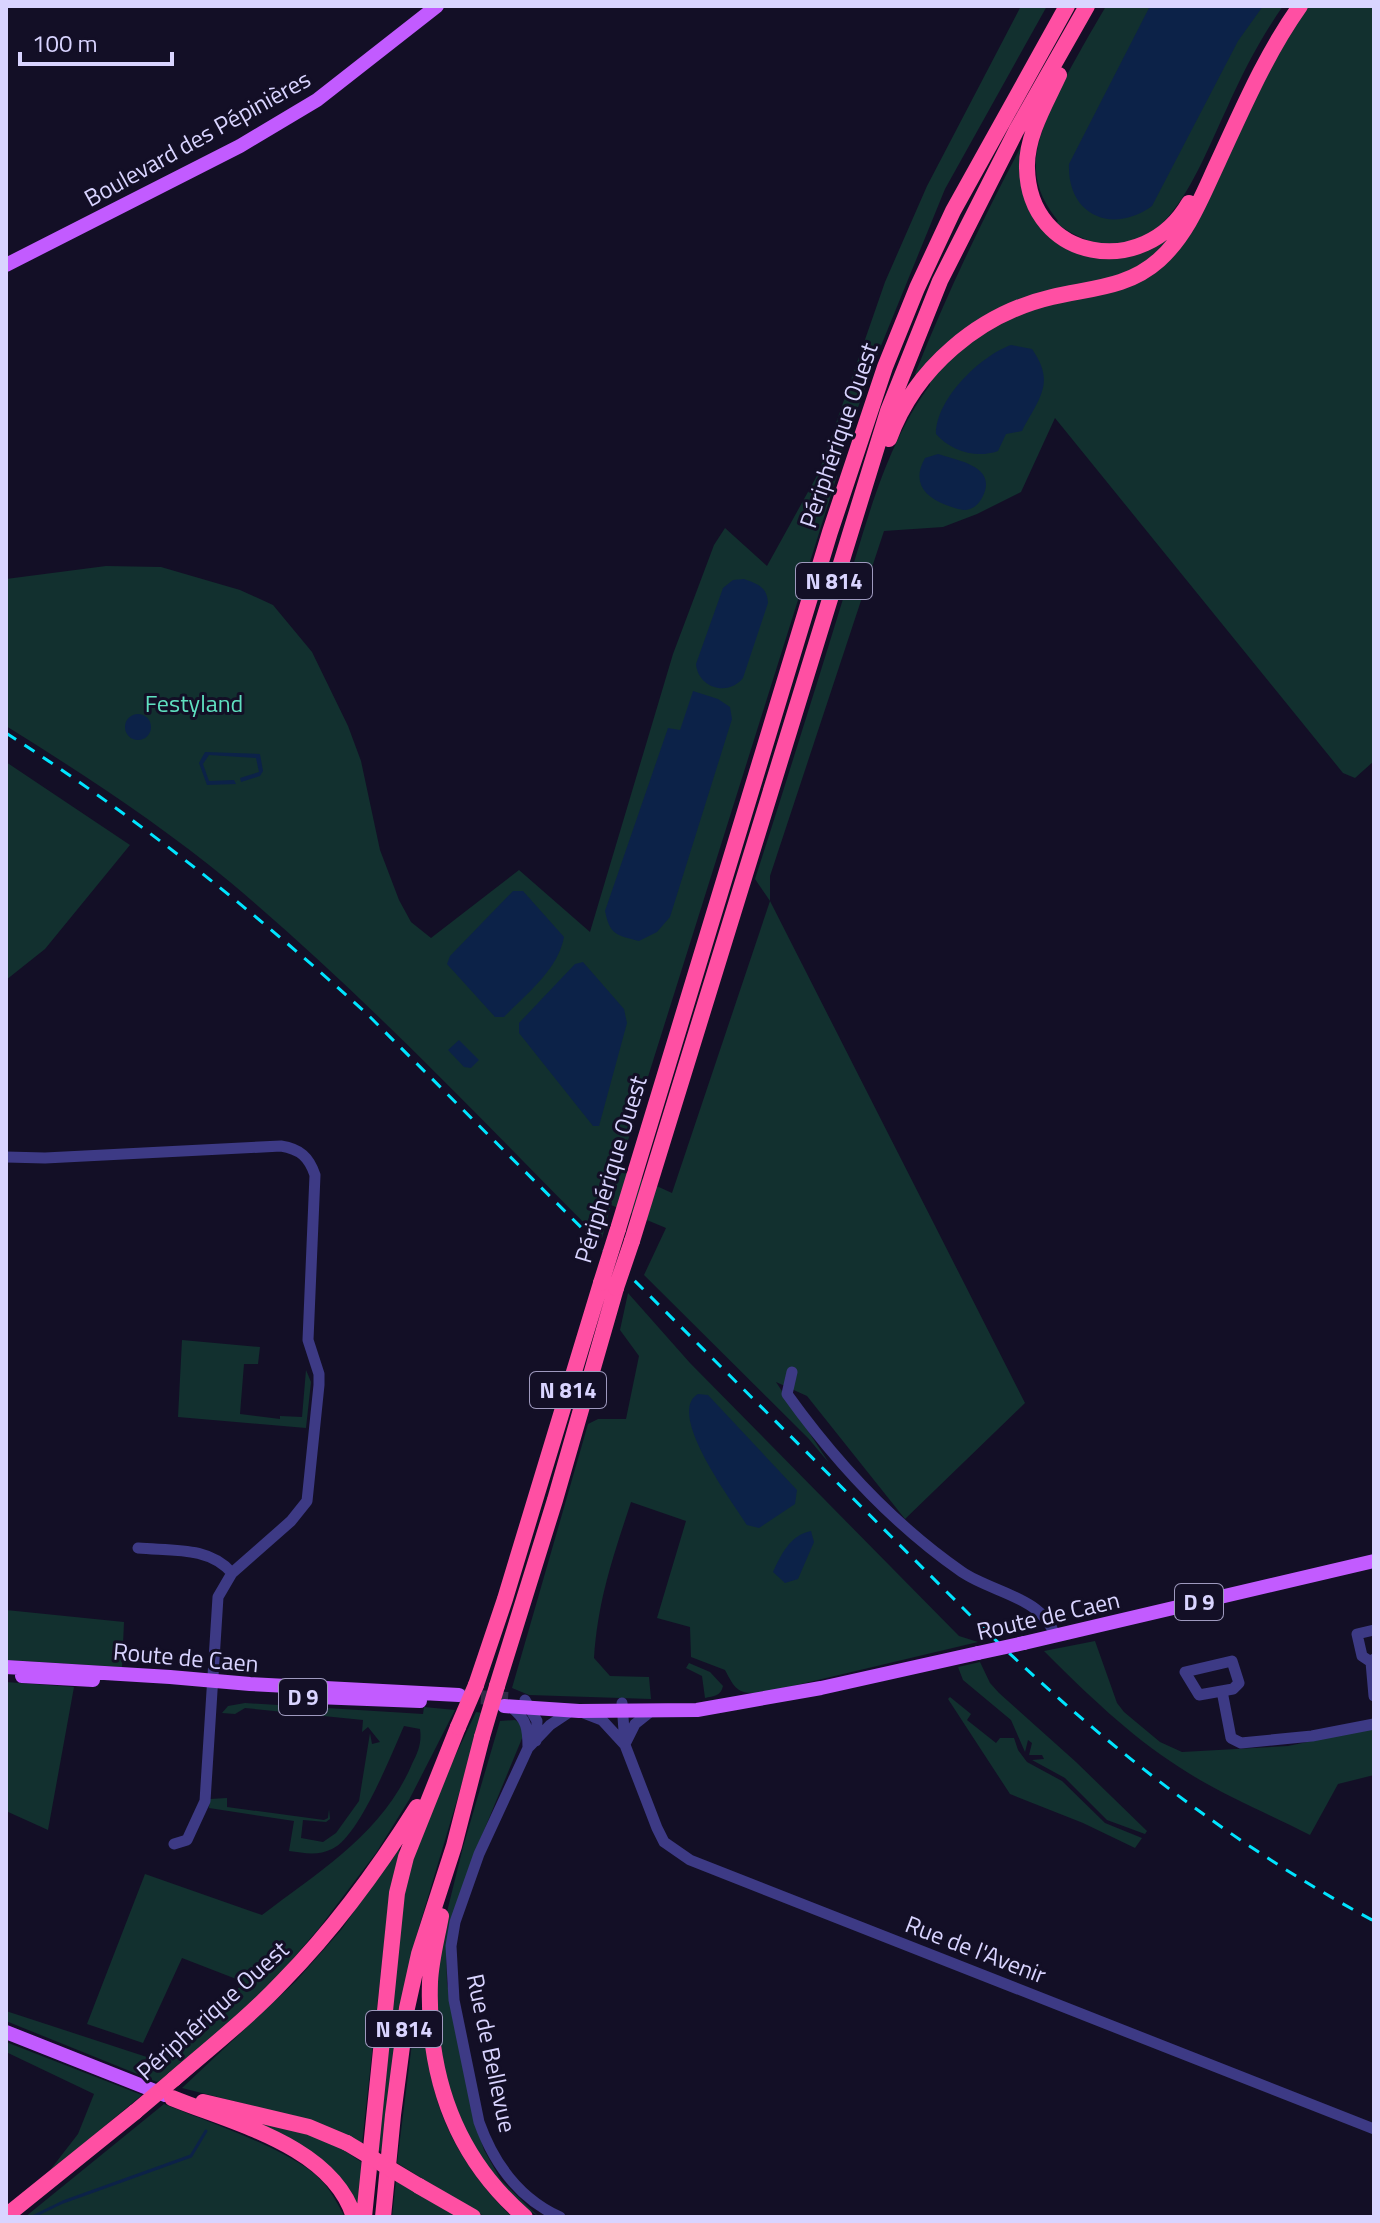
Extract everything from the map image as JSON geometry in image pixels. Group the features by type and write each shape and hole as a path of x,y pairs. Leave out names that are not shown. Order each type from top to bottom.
{"highway":[{"name":"Périphérique Ouest","path":"383,2217 407,2008 419,1954 454,1846 482,1737 505,1700 608,1285 618,1229 862,427 917,288 953,211 1067,6"},
{"path":"1085,11 1071,51 1035,128 1028,153 1028,181 1039,212 1062,237 1086,248 1113,252 1140,247 1152,241 1171,228 1186,209 1257,58 1291,6"},
{"path":"842,555 897,420 918,385 944,355 965,337 1007,312 1047,298 1126,280 1150,267 1172,246 1195,211 1272,47 1300,6"},
{"name":"Périphérique Ouest","path":"6,2216 135,2112 256,2008 316,1945 393,1844 417,1806 458,1727 476,1685 608,1285 632,1241 888,411 940,281 1016,131 1085,11"},
{"path":"364,2217 397,1893 410,1845 458,1727"},
{"path":"454,1846 430,1980 436,2062 442,2089 462,2142 488,2182 525,2217"},
{"path":"172,2098 183,2097 309,2127 347,2143 473,2217"},
{"path":"172,2098 275,2140 313,2161 339,2186 354,2217"}],"main road":[{"name":"Boulevard des Pépinières","path":"6,265 240,146 317,100 437,6"},
{"name":"Route de Caen","path":"505,1700 575,1711 622,1707 650,1712 730,1705 1024,1643 1374,1561"},
{"name":"Route de Caen","path":"6,1667 195,1678 211,1685 396,1701 458,1699 211,1685 6,1674"},
{"name":"Route de Caen","path":"528,1704 622,1707 730,1705"},
{"path":"6,2032 172,2098"}],"street":[{"path":"6,1157 45,1158 281,1146 304,1153 315,1175 308,1340 319,1374 319,1385 309,1493 302,1510 232,1573 218,1597 205,1801 187,1840 174,1844"},
{"path":"792,1372 787,1394 847,1471 944,1559 977,1580 1042,1613 1055,1636"},
{"path":"138,1548 206,1554 220,1561 232,1573"},
{"path":"1374,1630 1357,1634 1362,1656 1373,1660 1374,1696"},
{"path":"1232,1661 1239,1683 1233,1689 1222,1691 1199,1695 1185,1672 1232,1661"},
{"path":"1222,1691 1231,1738 1241,1743 1312,1736 1374,1724"},
{"path":"505,1700 527,1724 532,1744"},
{"path":"528,1704 538,1727 532,1744"},
{"name":"Rue de l'Avenir","path":"622,1707 625,1745 664,1842 690,1860 1374,2129"},
{"name":"Rue de Bellevue","path":"560,2217 538,2205 517,2187 499,2167 486,2140 471,2085 452,1982 451,1946 461,1900 532,1744 550,1725 575,1711"},
{"name":"Route de Caen","path":"575,1711 602,1720 625,1745"},
{"path":"625,1745 635,1724 650,1712"}],"green space":[{"name":"Festyland","path":"1021,6 1047,6 945,189 874,363 834,474 837,476 619,1169 672,1193 770,901 1025,1403 905,1519 807,1396 776,1382 829,1463 808,1438 644,1275 666,1228 611,1205 602,1238 597,1236 372,1010 230,882 121,800 6,726 6,579 106,566 161,567 240,590 273,605 312,652 348,726 361,761 380,850 411,922 431,938 519,870 590,932 673,654 714,545 725,528 767,566 819,472 885,282 927,186"},
{"path":"1106,6 1283,6 1246,69 1184,195 1166,219 1145,237 1120,245 1091,241 1056,223 1058,221 1040,191 1036,170 1037,152 1051,109"},
{"path":"1307,6 1374,6 1374,761 1355,778 1343,773 1055,418 1021,492 943,527 884,531 770,876 770,901 755,879 868,516 888,460 930,385 929,378 951,355 1010,315 1159,270 1267,67"},
{"path":"1025,139 1023,179 1074,250 1169,234 1169,246 1132,274 1020,303 919,377 915,374 953,284"},
{"path":"6,762 130,845 45,949 6,980"},
{"path":"628,1293 690,1363 959,1636 978,1642 763,1693 743,1692 735,1687 725,1670 691,1657 690,1627 657,1618 686,1521 631,1502 603,1597 594,1658 610,1676 649,1677 651,1699 529,1695 512,1688 588,1424 598,1419 626,1419 639,1356 620,1330"},
{"path":"182,1340 260,1347 258,1364 244,1364 240,1414 280,1419 280,1416 302,1417 306,1370 311,1382 306,1428 178,1417"},
{"path":"6,1610 124,1622 122,1667 6,1660"},
{"path":"1095,1641 1117,1703 1160,1742 1182,1752 1288,1746 1374,1728 1374,1775 1338,1784 1310,1835 1209,1785 1161,1755 1108,1712 1044,1651"},
{"path":"980,1662 990,1683 999,1693 1076,1762 1147,1831 1145,1834 1107,1820 1065,1778 1032,1760 1044,1759 1042,1755 1029,1755 1032,1743 1028,1740 1025,1752 1011,1720 963,1680 958,1667"},
{"path":"689,1663 710,1672 723,1686 721,1692 705,1698 702,1676 686,1668"},
{"path":"6,1682 74,1687 48,1830 6,1811"},
{"path":"950,1697 971,1714 967,1720 996,1743 1000,1738 1014,1738 1027,1762 1062,1781 1105,1823 1142,1838 1135,1848 1010,1794 948,1699"},
{"path":"245,1703 423,1714 424,1707 455,1710 409,1800 376,1853 320,1927 274,1981 234,2020 164,2078 157,2082 6,2021 6,2011 156,2060 160,2050 167,2050 209,2019 244,1982 182,1958 143,2043 87,2024 145,1874 262,1915 348,1849 367,1830 400,1788 419,1747 420,1729 404,1726 373,1794 353,1829 342,1841 321,1853 289,1851 294,1821 209,1808 210,1799 227,1798 227,1807 324,1820 328,1818 329,1809 330,1819 326,1822 303,1820 301,1838 323,1842 336,1833 359,1801 370,1733 372,1744 380,1742 368,1727 362,1732 363,1720 245,1708 235,1714 222,1713 228,1706"},
{"path":"476,1712 483,1713 417,1934 402,1997 382,2152 376,2149 400,1894 422,1826"},
{"path":"515,1720 525,1727 523,1736 473,1857 446,1949 447,1983 473,2116 484,2150 501,2180 539,2217 494,2181 462,2124 445,2078 434,1989 445,1920 500,1721"},
{"path":"398,1849 401,1852 389,1899 362,2144 312,2121 182,2088 296,1981 341,1930"},
{"path":"416,2011 424,2011 431,2076 445,2122 474,2173 512,2217 485,2217 397,2163"},
{"path":"6,2042 142,2095 47,2174 78,2134 94,2094 6,2052"},
{"path":"164,2104 270,2147 308,2169 321,2180 345,2217 25,2217"},
{"path":"231,2114 328,2140 363,2163 359,2212 336,2174"},
{"path":"396,2181 461,2217 392,2217"}],"water":[{"path":"1150,6 1263,6 1238,41 1152,206 1137,215 1108,219 1095,215 1076,196 1070,182 1069,164"},
{"path":"1011,345 1032,349 1043,372 1039,400 1022,431 1006,434 998,451 990,453 973,454 949,445 936,434 943,407 974,369"},
{"path":"938,454 974,466 985,478 983,496 974,507 964,510 946,505 931,497 922,487 921,466 925,458"},
{"path":"744,579 761,587 768,603 743,678 730,687 715,687 702,679 696,664 723,588 733,580"},
{"path":"693,691 718,699 730,707 732,719 670,917 657,932 639,941 615,933 605,911 668,728 680,730"},
{"path":"138,714 147,718 151,727 147,736 138,740 129,736 125,727 129,718"},
{"path":"205,752 260,754 263,771 260,776 241,782 240,778 259,772 256,758 209,755 203,764 209,781 234,780 236,784 207,785 199,763"},
{"path":"513,891 523,891 564,937 555,960 540,981 504,1017 495,1017 447,964 450,956"},
{"path":"583,962 624,1009 627,1023 599,1126 593,1126 519,1033 519,1023 575,964"},
{"path":"459,1040 479,1060 471,1068 464,1067 448,1050"},
{"path":"698,1394 708,1395 797,1490 795,1504 759,1528 747,1525 695,1438 690,1404"},
{"path":"811,1531 814,1542 798,1579 785,1583 773,1572 776,1566 792,1541"}],"waterway":[{"path":"32,2217 63,2202 191,2156 206,2131"}],"tunnel":[{"path":"460,1696 508,1699"}],"railway":[{"path":"6,733 147,831 280,937 366,1013 982,1627 1073,1710 1217,1824 1320,1891 1374,1921"}]}
